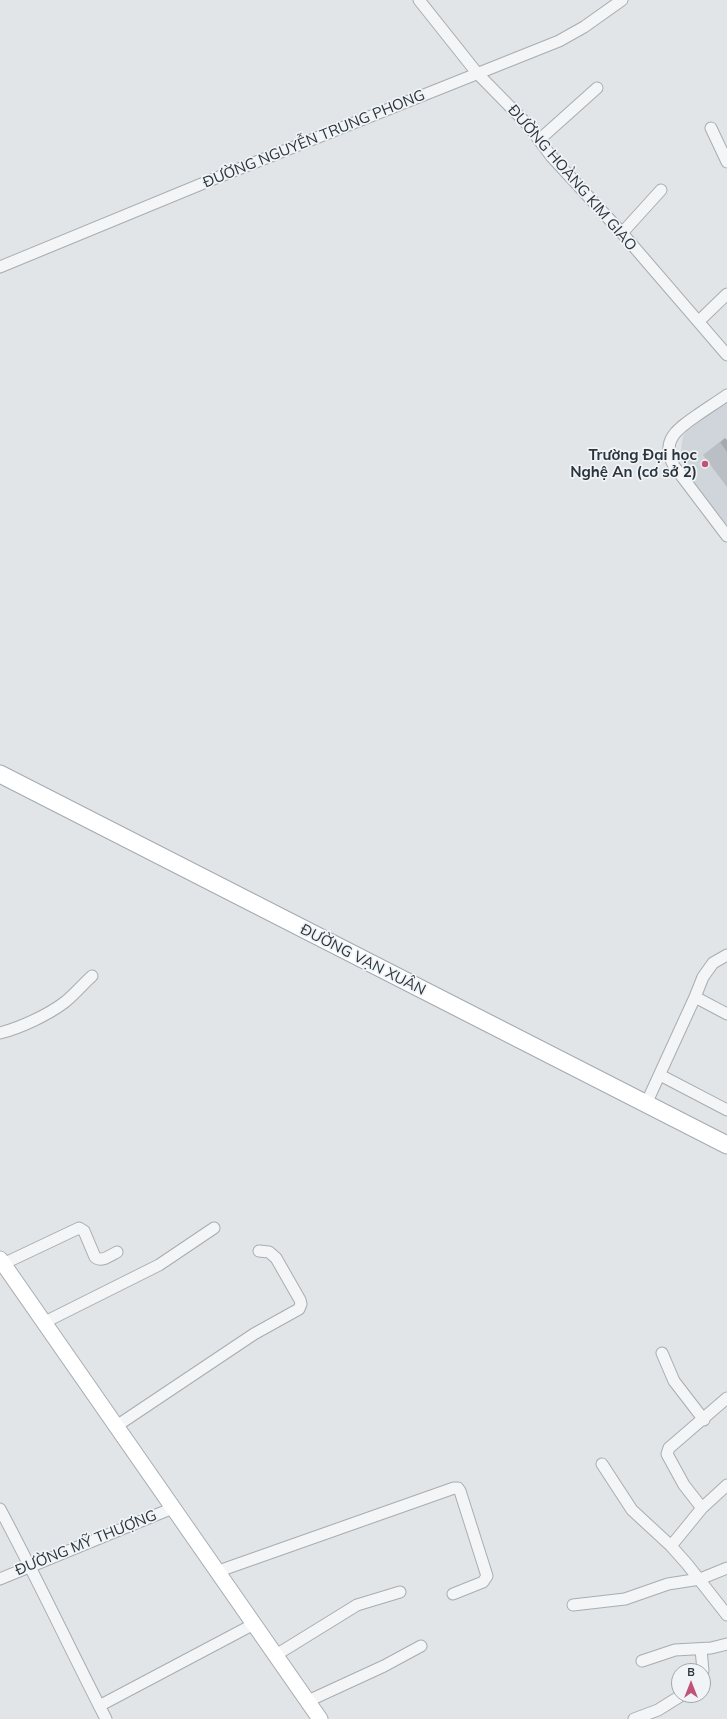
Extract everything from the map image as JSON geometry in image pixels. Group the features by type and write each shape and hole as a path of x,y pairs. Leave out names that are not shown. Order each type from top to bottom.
{"main road":[{"name":"ĐƯỜNG VẠN XUÂN","path":"0,774 727,1145"}],"street":[{"name":"ĐƯỜNG HOÀNG KIM GIAO","path":"419,0 477,73 528,125 551,156 699,321 727,355"},
{"name":"ĐƯỜNG NGUYỄN TRUNG PHONG","path":"0,267 572,34 622,0"},
{"path":"539,140 597,88"},
{"path":"711,128 727,162"},
{"path":"622,234 661,190"},
{"path":"699,321 727,294"},
{"path":"727,394 678,429 670,441 669,452 674,466 727,536"},
{"path":"646,1104 703,977 713,963 727,955"},
{"path":"0,1033 57,1008 67,1001 92,976"},
{"path":"695,997 727,1014"},
{"path":"660,1075 727,1110"},
{"path":"117,1252 98,1260 95,1257 84,1231 79,1228 2,1262 115,1427 320,1719"},
{"path":"43,1322 159,1265 214,1228"},
{"path":"115,1427 254,1334 299,1309 301,1304 300,1300 276,1258 269,1252 259,1251"},
{"path":"662,1353 674,1381 704,1420"},
{"path":"702,1508 686,1489 667,1454 669,1448 704,1420 727,1398"},
{"path":"602,1464 632,1510 671,1546 700,1579 727,1615"},
{"path":"671,1546 702,1508 727,1485"},
{"path":"216,1572 454,1488 458,1488 487,1576 483,1582 453,1594"},
{"name":"ĐƯỜNG MỸ THƯỢNG","path":"0,1579 173,1508"},
{"path":"0,1509 106,1719"},
{"path":"573,1605 625,1599 659,1587 700,1579 727,1568"},
{"path":"276,1655 357,1604 400,1592"},
{"path":"99,1706 254,1624"},
{"path":"642,1661 675,1650 700,1649 727,1644"},
{"path":"308,1701 384,1666 421,1646"},
{"path":"700,1649 702,1663"},
{"path":"634,1719 658,1710 671,1702"}],"shaded area":[{"name":"Trường Đại học Nghệ An (cơ sở 2)","path":"727,397 727,525 684,470 681,450 683,436 687,430"}],"building":[{"path":"720,442 727,452 727,487 703,455"}],"place":[{"name":"Trường Đại học Nghệ An (cơ sở 2)","path":"705,464"}]}
